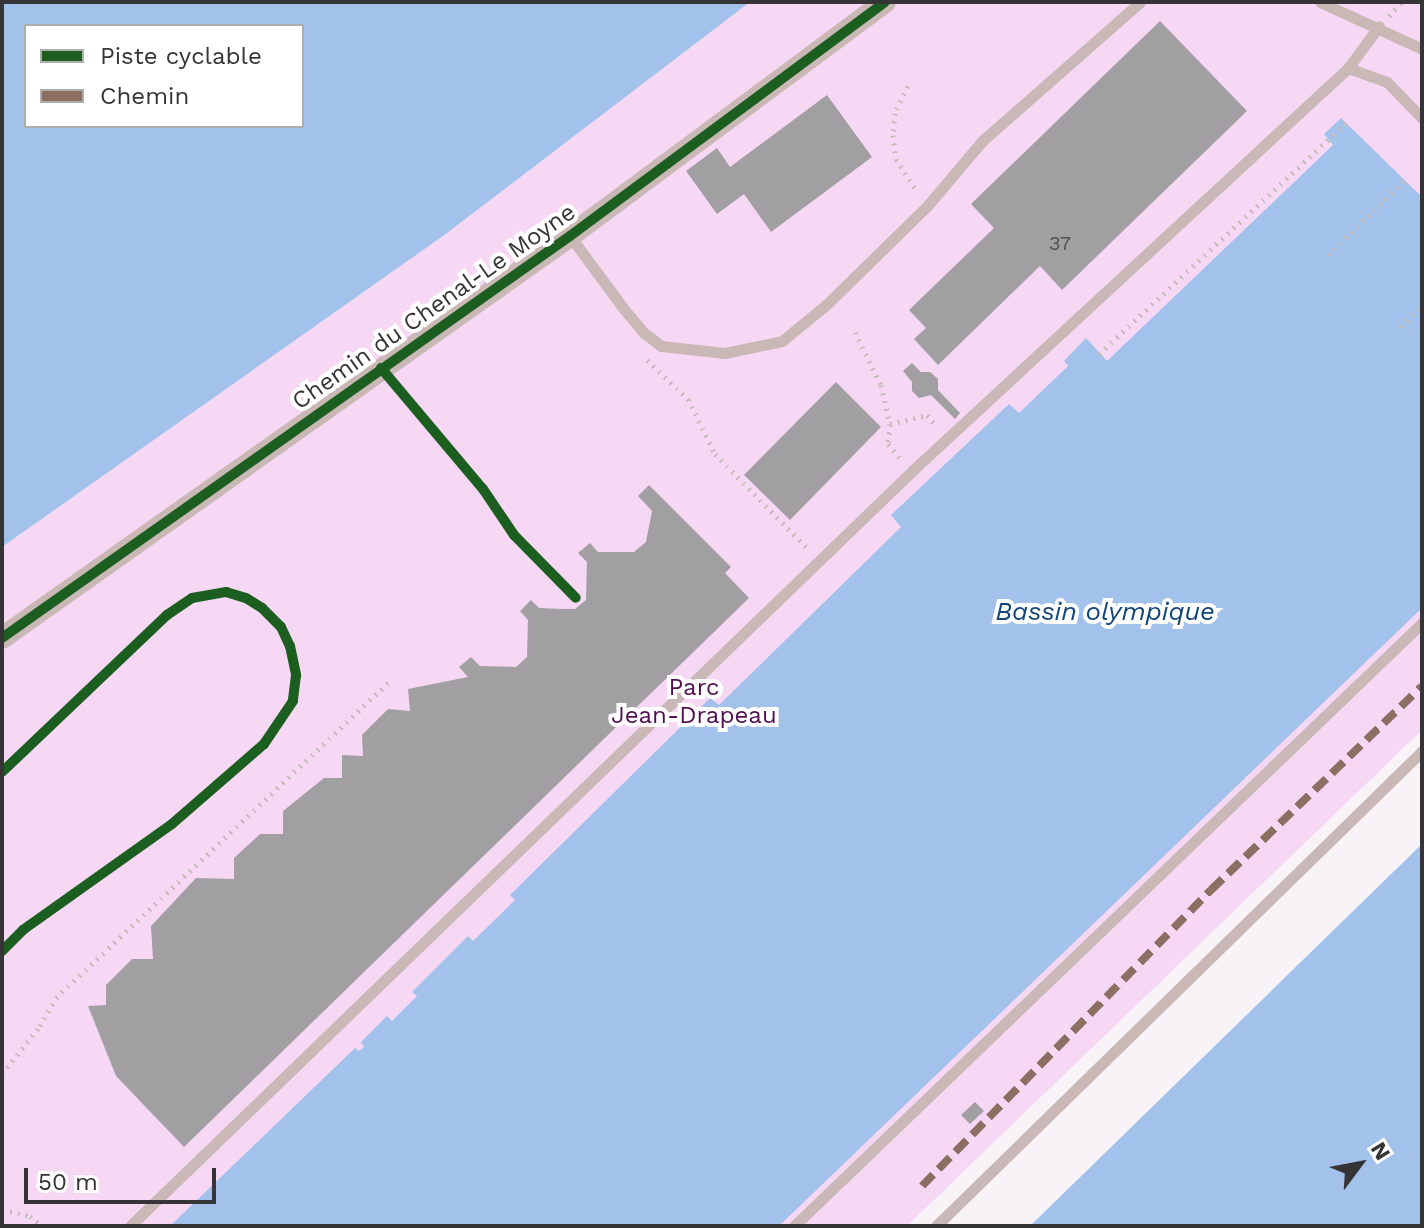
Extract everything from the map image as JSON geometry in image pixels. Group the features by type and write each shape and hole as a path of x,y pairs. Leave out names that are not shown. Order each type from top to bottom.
{"street":[{"name":"Chemin du Chenal-Le Moyne","path":"2,638 570,236 885,2"}],"lane":[{"path":"570,236 623,308 661,346 682,351 725,353 782,341 827,304 928,205 982,141 1140,2"},
{"path":"1320,2 1379,26 1422,49"},
{"path":"130,1226 819,561 1348,68 1379,26"},
{"path":"1348,68 1387,82 1422,118"},
{"path":"794,1226 1422,623"},
{"path":"936,1226 1422,751"}],"path":[{"path":"908,86 895,113 893,135 896,159 928,205"},
{"path":"1099,354 1346,123"},
{"path":"1328,255 1405,180"},
{"path":"1401,327 1422,307"},
{"path":"855,332 881,385 890,424 888,444 897,455"},
{"path":"652,339 646,359 688,399 715,454 819,561"},
{"path":"890,424 927,415"},
{"path":"2,1074 40,1026 56,998 392,679"},
{"path":"2,1210 30,1216 42,1226"}],"green space":[{"name":"Parc Jean-Drapeau","path":"750,2 1422,2 1422,730 907,1226 2,1226 2,547 443,236"}],"water":[{"path":"2,2 750,2 443,236 2,547"},
{"name":"Bassin olympique","path":"1341,118 1422,197 1422,608 779,1226 170,1226 355,1048 359,1051 364,1047 361,1042 387,1016 392,1021 417,996 412,992 468,936 473,941 515,900 510,895 710,698 719,705 901,527 891,515 1009,404 1019,413 1068,366 1064,361 1086,338 1107,361 1333,145 1324,134"},
{"path":"1422,844 1422,1226 1030,1226"}],"building":[{"path":"1160,21 1247,111 1062,290 1040,266 938,365 914,339 926,328 909,310 994,228 971,204"},
{"path":"827,95 872,157 771,232 744,194 717,214 686,171 717,148 730,167"},
{"path":"912,363 921,372 930,372 938,379 938,390 960,413 955,419 931,395 919,398 912,391 912,382 903,371"},
{"path":"836,382 881,427 790,520 744,475"},
{"path":"649,485 731,567 725,573 749,598 184,1147 116,1076 88,1006 106,1005 106,985 132,959 153,959 151,926 196,878 234,879 234,858 260,834 283,834 283,811 324,778 342,778 342,755 363,756 362,735 388,709 410,711 408,689 468,677 459,667 471,657 480,666 516,667 527,657 528,620 520,611 531,600 539,608 575,609 586,600 587,562 578,553 590,543 598,552 634,552 646,542 652,511 638,496"},
{"path":"975,1102 984,1111 970,1124 961,1115"}],"marked path":[{"path":"922,1186 1211,890 1422,686"}],"cycle path":[{"path":"2,638 570,236 885,2"},
{"path":"381,368 483,489 514,535 576,598"},
{"path":"2,772 167,615 192,598 226,592 246,598 262,608 281,627 290,646 296,675 293,701 264,744 172,824 23,930 2,951"}]}
